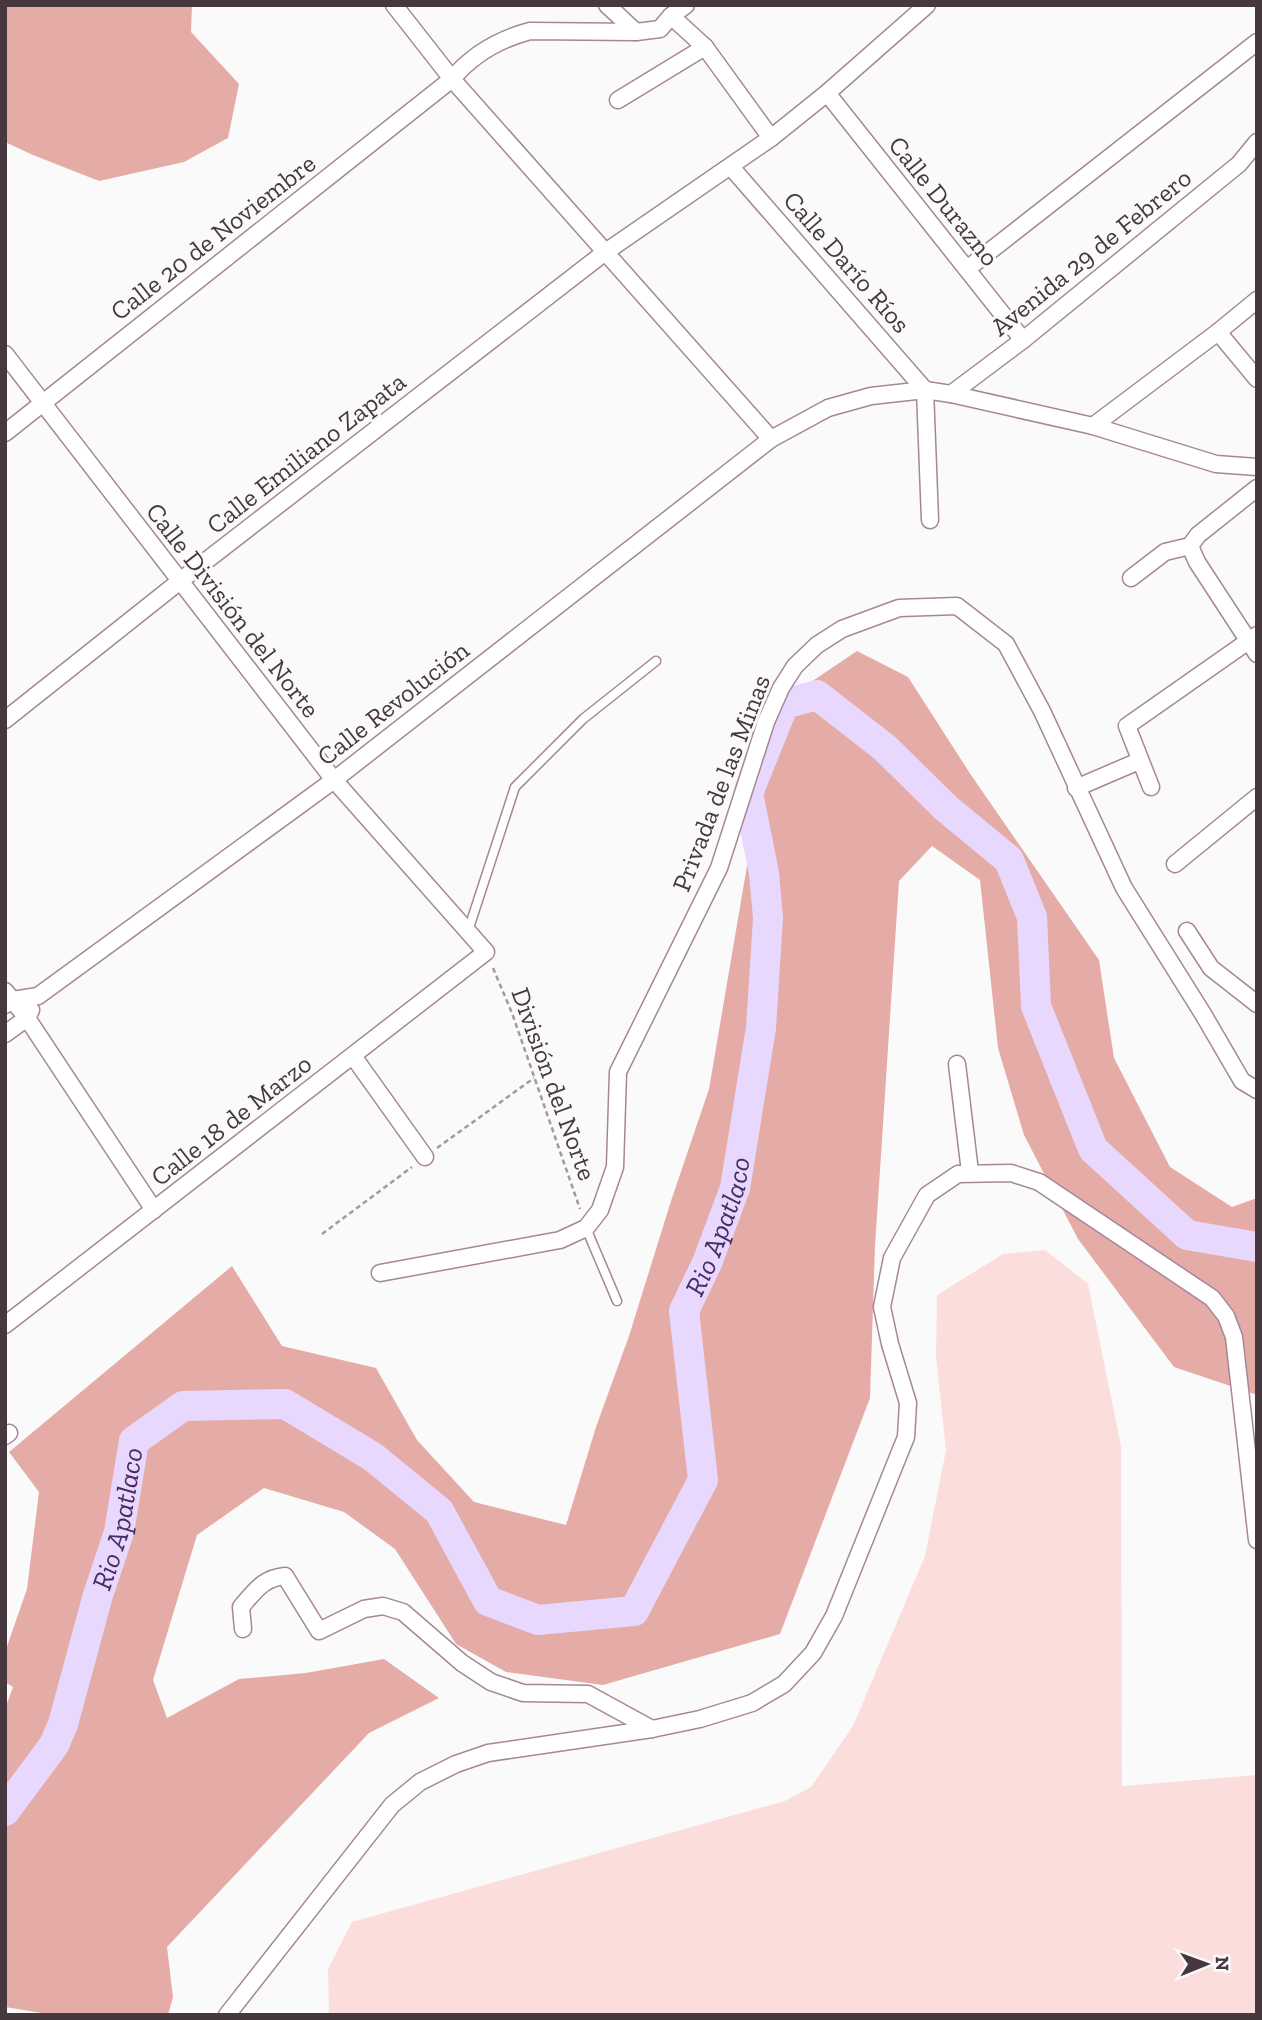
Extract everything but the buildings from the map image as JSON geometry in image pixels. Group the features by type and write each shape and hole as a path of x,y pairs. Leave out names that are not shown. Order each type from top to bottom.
{"street":[{"path":"394,5 452,79 771,439"},
{"path":"607,5 636,32 660,29 679,9 771,138"},
{"name":"Calle Emiliano Zapata","path":"5,720 604,253 771,138 927,5"},
{"name":"Calle 20 de Noviembre","path":"5,433 452,79 465,63 483,51 514,35 530,31 636,32"},
{"path":"967,269 1257,42"},
{"path":"618,100 705,47"},
{"name":"Calle Durazno","path":"827,93 1023,340"},
{"name":"Avenida 29 de Febrero","path":"951,394 1023,340 1239,164 1257,142"},
{"name":"Calle Darío Ríos","path":"732,167 925,390"},
{"path":"1093,426 1257,300"},
{"path":"1218,332 1257,379"},
{"name":"Calle División del Norte","path":"5,354 334,780 486,952"},
{"path":"925,390 930,520"},
{"name":"Calle Revolución","path":"5,1034 27,1018 38,996 334,780 771,439 828,408 872,396 925,390 1093,426 1216,464 1257,467"},
{"path":"1131,578 1165,552 1190,546 1198,535 1257,488"},
{"path":"1151,787 1127,726 1254,643 1197,562 1190,546"},
{"name":"Privada de las Minas","path":"586,1228 600,1210 615,1167 618,1072 719,868 766,722 781,688 795,666 817,645 842,629 899,608 957,606 1006,644 1042,711 1124,888 1242,1081 1257,1090"},
{"path":"1076,788 1139,761"},
{"path":"1175,863 1257,797"},
{"path":"1187,931 1211,968 1257,1004"},
{"name":"Calle 18 de Marzo","path":"5,1325 486,952"},
{"name":"Calle Revolución","path":"8,998 38,996"},
{"path":"8,998 27,1018 155,1210"},
{"path":"354,1056 425,1157"},
{"path":"957,1064 970,1172"},
{"path":"227,2015 392,1805 420,1782 456,1764 488,1753 652,1729 700,1719 752,1703 784,1684 813,1653 834,1616 906,1437 908,1403 882,1307 892,1258 927,1195 958,1174 1011,1173 1039,1182 1212,1298 1226,1316 1234,1337 1252,1450 1257,1540"},
{"path":"380,1273 560,1240 586,1228"},
{"path":"243,1629 242,1606 257,1588 272,1577 285,1576 319,1631 364,1609 383,1606 403,1612 462,1663 491,1682 523,1693 588,1694 652,1729"}],"lane":[{"path":"467,933 515,787 583,719 656,661"},
{"path":"586,1228 617,1301"}],"path":[{"name":"División del Norte","path":"486,952 512,1013 586,1228"}],"shaded area":[{"path":"5,5 192,5 191,32 239,84 228,138 184,162 99,181 5,142"},
{"path":"857,651 908,677 971,775 1099,960 1114,1058 1170,1167 1232,1207 1257,1198 1257,1395 1174,1367 1078,1239 1024,1135 998,1048 980,880 932,846 899,881 875,1246 870,1398 780,1634 603,1685 506,1672 456,1644 395,1549 344,1512 264,1488 197,1535 153,1680 167,1718 239,1679 306,1673 384,1659 439,1698 369,1733 167,1947 173,1997 168,2015 54,2015 5,2007 5,1709 13,1687 5,1682 5,1652 27,1589 39,1492 9,1452 232,1266 282,1346 376,1368 417,1440 474,1502 566,1525 709,1089 748,860 765,779 805,686"},
{"path":"1045,1250 1088,1284 1121,1446 1122,1786 1257,1775 1257,2015 329,2015 328,1969 352,1922 785,1801 811,1787 853,1726 925,1556 946,1450 936,1356 937,1295 1003,1254"}],"waterway":[{"name":"Rio Apatlaco","path":"5,1811 54,1745 63,1724 98,1595 119,1532 134,1441 183,1406 285,1404 373,1457 439,1511 488,1601 538,1620 634,1611 703,1480 684,1311 707,1263 735,1188 761,1028 768,918 764,873 748,793 784,704 817,695 885,748 946,808 1009,860 1032,917 1036,1006 1093,1149 1187,1235 1257,1247"}]}
